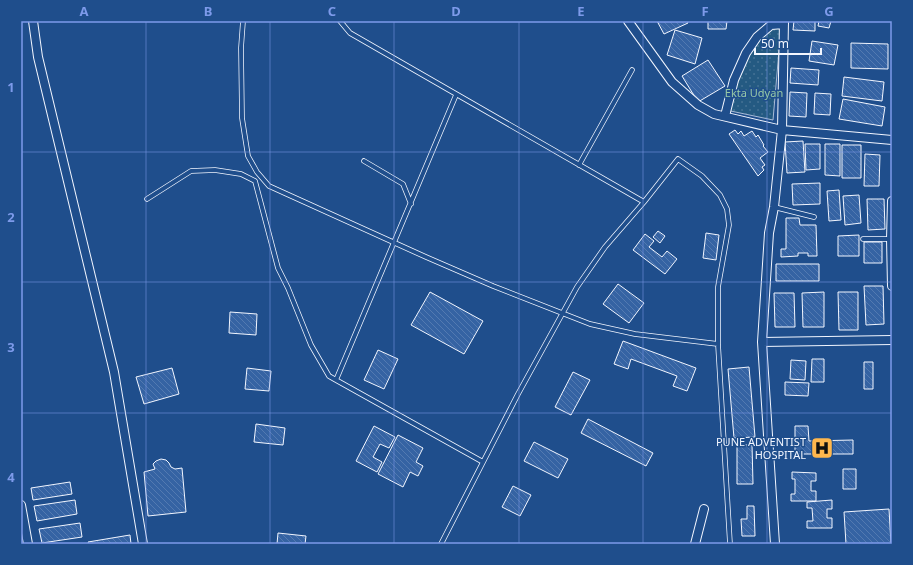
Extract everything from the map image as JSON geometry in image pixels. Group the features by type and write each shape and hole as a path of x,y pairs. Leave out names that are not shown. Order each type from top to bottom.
{"street":[{"path":"33,21 38,58 114,372 143,544"},
{"path":"628,21 672,82 698,105 714,114 782,130 892,140"},
{"path":"725,116 734,80 746,53 757,37 772,25 784,22 782,130 774,207 769,233 762,342 775,544"},
{"path":"892,201 892,286"},
{"path":"762,342 892,340"},
{"path":"21,505 28,544"},
{"path":"695,544 704,508"}],"lane":[{"path":"243,21 241,54 242,118 248,156 257,172 269,186 493,286 590,324 635,334 718,344"},
{"path":"340,21 350,33 644,202"},
{"path":"579,164 632,70"},
{"path":"336,380 456,95"},
{"path":"440,544 518,394 564,314 577,288 605,247 644,202 678,159 702,176 720,195 727,209 729,225 718,287 718,344 730,544"},
{"path":"364,161 403,184 411,204"},
{"path":"147,199 192,171 215,170 241,174 256,181 278,268 288,288 311,345 329,376 483,462"},
{"path":"774,207 814,217"},
{"path":"863,239 891,240"}],"green space":[{"name":"Ekta Udyan","path":"779,22 780,39 773,120 726,110 749,49"}],"building":[{"path":"657,21 687,21 688,23 664,34"},
{"path":"708,21 727,21 726,29 708,29"},
{"path":"794,21 815,21 815,31 793,30"},
{"path":"819,21 831,21 829,28 818,26"},
{"path":"675,30 702,38 695,64 667,55"},
{"path":"812,41 838,45 834,65 809,61"},
{"path":"851,43 888,44 888,69 851,68"},
{"path":"708,60 725,86 698,102 682,76"},
{"path":"791,68 819,70 818,85 790,83"},
{"path":"844,77 884,82 882,101 842,96"},
{"path":"790,92 807,93 806,117 789,116"},
{"path":"815,93 831,94 830,115 814,114"},
{"path":"843,99 885,107 882,126 839,119"},
{"path":"735,130 738,134 741,131 744,136 752,131 756,137 758,135 764,145 763,146 768,152 760,158 765,165 762,167 764,170 758,176 729,134"},
{"path":"803,141 805,172 787,173 785,142"},
{"path":"805,144 820,144 820,169 806,170"},
{"path":"825,144 840,144 840,176 825,175"},
{"path":"842,145 861,145 861,178 842,178"},
{"path":"865,154 880,155 879,186 864,186"},
{"path":"820,183 820,204 793,205 792,184"},
{"path":"839,190 841,220 829,221 827,191"},
{"path":"859,195 861,223 845,225 843,196"},
{"path":"867,199 884,199 885,229 868,230"},
{"path":"786,218 799,218 800,225 816,225 817,256 808,256 808,253 798,253 798,256 781,257 781,249 786,249"},
{"path":"658,231 665,236 660,243 653,237"},
{"path":"706,233 719,235 716,260 703,258"},
{"path":"645,234 654,241 649,247 662,257 667,251 677,259 665,274 633,250"},
{"path":"859,235 859,256 838,256 838,236"},
{"path":"864,242 882,242 882,263 864,263"},
{"path":"776,264 819,264 819,281 776,281"},
{"path":"618,284 644,303 629,323 603,304"},
{"path":"864,286 883,286 884,324 866,325"},
{"path":"430,292 483,321 464,354 411,325"},
{"path":"824,292 824,327 803,327 802,293"},
{"path":"838,292 858,292 858,330 839,330"},
{"path":"774,293 794,293 795,327 775,327"},
{"path":"230,312 257,314 256,335 229,333"},
{"path":"623,341 696,368 687,391 673,386 677,376 631,359 628,369 614,364"},
{"path":"378,350 398,359 384,389 364,380"},
{"path":"812,359 824,359 824,382 811,382"},
{"path":"791,360 806,361 805,380 790,379"},
{"path":"864,362 873,362 873,389 864,389"},
{"path":"749,367 755,437 734,438 728,369"},
{"path":"172,368 179,394 144,404 136,377"},
{"path":"247,368 271,371 269,391 245,389"},
{"path":"573,372 590,380 571,415 555,407"},
{"path":"785,382 809,383 808,396 785,395"},
{"path":"588,419 653,453 646,466 581,433"},
{"path":"256,424 285,428 283,445 254,442"},
{"path":"374,426 395,437 389,448 380,444 373,457 382,462 377,472 356,461"},
{"path":"795,426 808,426 809,441 853,440 853,454 795,454"},
{"path":"398,435 423,448 416,462 423,466 418,476 410,472 403,487 378,474"},
{"path":"534,442 568,459 558,478 524,461"},
{"path":"737,445 752,445 753,484 737,484"},
{"path":"161,459 166,460 171,467 175,469 182,468 186,512 148,516 144,472 155,469 153,464"},
{"path":"843,469 856,469 856,489 843,489"},
{"path":"792,472 816,473 816,481 811,481 811,491 816,491 816,501 791,501 791,494 795,494 795,479 792,479"},
{"path":"70,482 72,494 33,500 31,488"},
{"path":"513,486 531,495 520,516 502,507"},
{"path":"75,500 77,514 37,521 34,506"},
{"path":"832,500 832,509 827,509 827,518 832,518 832,528 807,528 807,521 813,521 812,508 807,508 807,502"},
{"path":"747,506 754,506 755,536 742,536 741,519 747,519"},
{"path":"889,509 891,544 846,544 844,512"},
{"path":"80,523 82,537 42,543 39,529"},
{"path":"278,533 306,536 305,544 277,544"},
{"path":"130,535 131,544 89,544 88,542"}],"place":[{"name":"PUNE ADVENTIST HOSPITAL","path":"822,448"}]}
